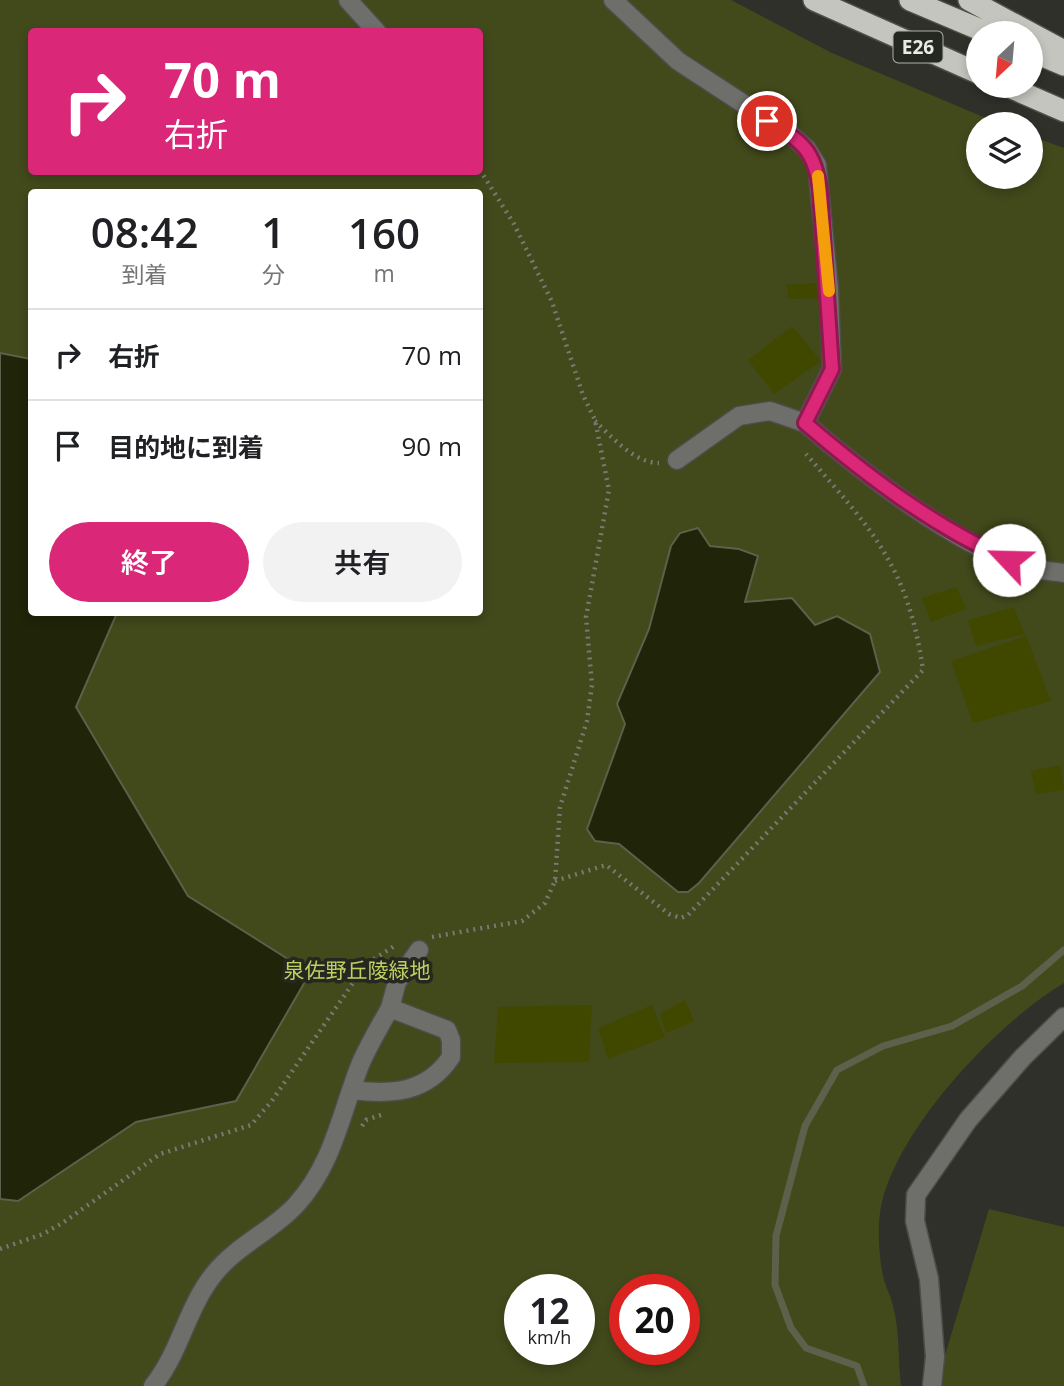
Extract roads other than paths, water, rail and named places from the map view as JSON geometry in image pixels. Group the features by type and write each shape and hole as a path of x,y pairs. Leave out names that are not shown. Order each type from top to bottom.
{"highway":[{"name":"E26","path":"814,0 966,68"},
{"name":"E26","path":"909,0 966,24"},
{"path":"970,0 1064,51"},
{"path":"1043,56 1064,65"},
{"path":"1034,98 1064,111"}],"street":[{"path":"348,0 373,28"},
{"path":"613,0 678,61 791,135 807,149 817,165 829,288 832,369 798,421"},
{"path":"677,460 739,416 771,411 798,421 858,468 973,544 1027,568 1064,573"},
{"path":"153,1386 192,1307 215,1273 252,1238 295,1205 317,1175 336,1139 361,1064 390,1008 397,982 420,944"},
{"path":"352,1090 386,1094 415,1088 426,1083 451,1056 451,1040 447,1030 390,1008"},
{"path":"932,1386 935,1357 929,1279 915,1221 916,1195 968,1120 1023,1057 1064,1017"}],"waterway":[{"path":"864,1386 857,1366 806,1348 791,1328 775,1285 776,1236 805,1126 837,1070 883,1046 952,1026 1022,986 1064,950"}],"park label":[{"name":"泉佐野丘陵緑地","path":"357,970"}]}
